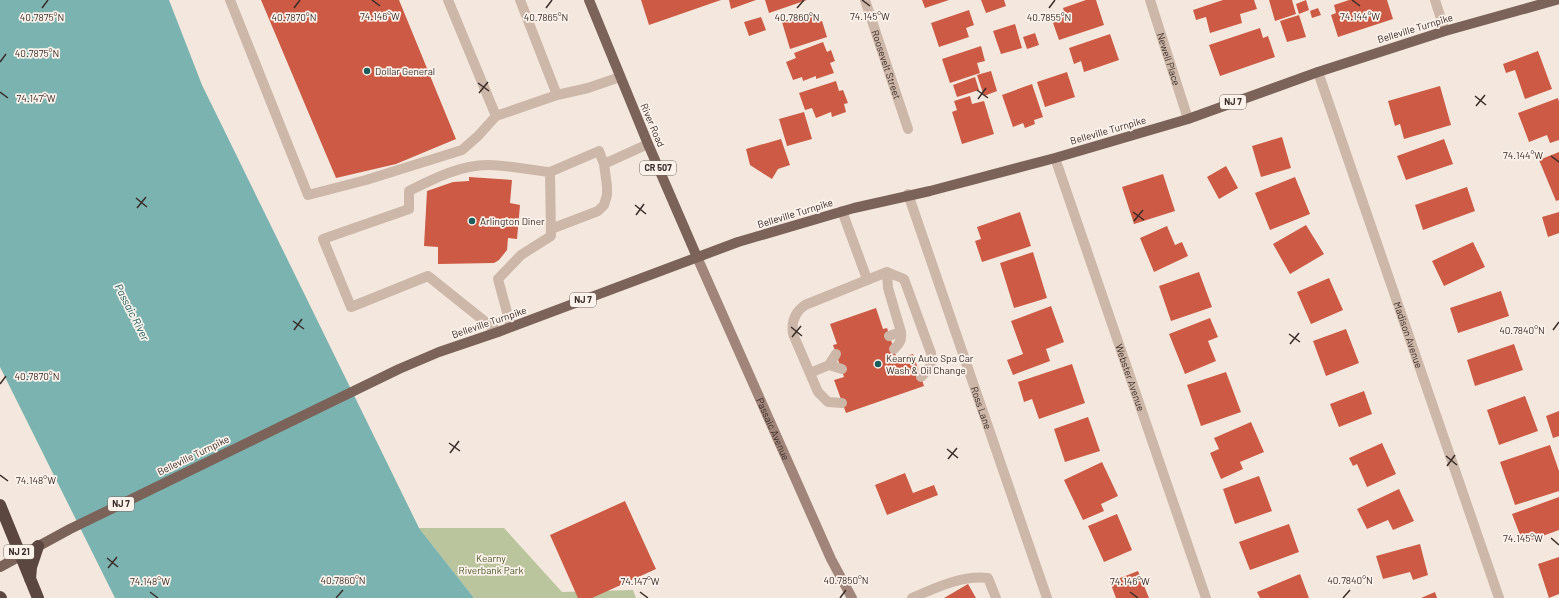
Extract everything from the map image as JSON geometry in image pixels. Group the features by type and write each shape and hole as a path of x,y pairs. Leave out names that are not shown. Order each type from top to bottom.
{"highway":[{"name":"NJ 21","path":"0,505 38,598"},
{"path":"30,598 31,567 38,546"}],"main road":[{"name":"River Road","path":"589,0 648,144 697,257"},
{"name":"Belleville Turnpike","path":"38,546 353,390 438,352 498,332 738,242 842,211 908,194 930,191 1055,158 1188,119 1318,72 1444,31 1556,0"},
{"name":"Passaic Avenue","path":"697,257 831,559 852,598"},
{"name":"NJ 7","path":"0,567 38,546"}],"street":[{"path":"230,0 308,195 366,180 462,150 478,136 496,116 557,95 588,88 620,77"},
{"path":"448,0 496,116"},
{"path":"520,0 557,95"},
{"name":"Roosevelt Street","path":"865,0 908,129"},
{"name":"Newell Place","path":"1150,0 1188,119"},
{"path":"1435,0 1444,31"},
{"name":"Madison Avenue","path":"1318,72 1499,598"},
{"path":"604,164 648,144"},
{"path":"498,332 428,276 351,307 324,240 409,209 409,191 437,177 464,168 487,165 550,172 598,150 604,164 607,195 606,203 603,208 598,211 551,229"},
{"name":"Webster Avenue","path":"1055,158 1206,598"},
{"path":"511,327 498,279 521,255 551,236 550,172"},
{"name":"Ross Lane","path":"908,194 1047,598"},
{"path":"842,211 867,279"},
{"path":"887,272 888,288 902,332 900,343 894,349"},
{"path":"842,403 828,402 818,392 793,334 792,322 798,309 805,305 887,272 904,279 931,353 932,363 921,377"},
{"path":"890,336 902,332"},
{"path":"810,373 829,365 836,354"},
{"path":"829,365 842,369"},
{"path":"912,598 938,586 977,577 988,578 996,598"}],"green space":[{"name":"Kearny Riverbank Park","path":"419,528 504,528 562,592 633,590 636,598 474,598"}],"water":[{"name":"Passaic River","path":"0,0 169,0 202,85 419,528 474,598 115,598 0,367"}],"building":[{"path":"261,0 399,0 456,139 396,164 336,178"},
{"path":"641,0 721,0 649,25"},
{"path":"729,0 756,0 731,9"},
{"path":"765,0 807,0 769,13"},
{"path":"922,0 949,0 925,8"},
{"path":"981,0 1004,0 1006,6 986,13"},
{"path":"1086,0 1096,0 1104,25 1059,40 1052,20 1065,15 1063,8"},
{"path":"1223,0 1254,0 1257,9 1240,14 1242,23 1210,33 1206,17 1196,20 1193,10"},
{"path":"1269,0 1292,0 1296,14 1275,21"},
{"path":"1306,0 1309,10 1299,14 1296,4"},
{"path":"1349,0 1387,0 1393,19 1338,37 1331,15 1336,13 1334,5"},
{"path":"1318,8 1321,15 1312,18 1310,11"},
{"path":"969,10 974,25 966,28 969,37 939,47 931,23"},
{"path":"814,12 817,22 822,21 827,37 790,49 782,22"},
{"path":"1299,15 1306,37 1287,42 1280,21"},
{"path":"761,17 766,30 749,36 744,22"},
{"path":"1015,24 1022,48 1001,54 993,31"},
{"path":"1260,28 1263,38 1268,36 1275,57 1220,76 1209,45"},
{"path":"1035,33 1039,45 1027,49 1023,37"},
{"path":"1110,34 1119,60 1084,72 1081,61 1074,64 1069,48"},
{"path":"823,42 827,52 831,50 835,61 830,63 834,73 816,79 816,76 803,81 802,77 793,80 786,62 796,58 794,53"},
{"path":"981,46 985,61 977,63 980,73 950,83 942,59"},
{"path":"1538,51 1552,89 1525,99 1515,70 1506,73 1503,64"},
{"path":"991,71 997,91 984,96 977,75"},
{"path":"1067,72 1075,97 1045,107 1037,82"},
{"path":"975,77 979,90 957,97 953,85"},
{"path":"836,81 839,91 843,90 848,103 844,104 846,112 832,117 831,112 816,118 812,108 805,110 799,93"},
{"path":"1032,84 1043,117 1034,120 1035,124 1025,128 1023,123 1013,127 1002,95"},
{"path":"1440,86 1451,125 1404,139 1400,124 1395,126 1388,101"},
{"path":"970,96 972,104 984,101 994,134 962,144 952,112 957,110 954,101"},
{"path":"1558,98 1559,140 1550,143 1547,135 1529,142 1518,113"},
{"path":"804,112 812,139 787,146 779,119"},
{"path":"1282,137 1291,168 1261,177 1252,146"},
{"path":"781,139 790,165 778,169 772,179 750,165 746,149"},
{"path":"1444,139 1453,164 1406,180 1397,156"},
{"path":"1559,152 1559,200 1556,201 1539,160"},
{"path":"1226,166 1238,188 1219,199 1207,177"},
{"path":"1163,174 1175,211 1134,224 1122,187"},
{"name":"Arlington Diner","path":"469,177 512,180 510,203 520,205 517,239 508,238 507,250 499,260 494,263 438,264 438,247 424,246 427,191 453,182 469,181"},
{"path":"1295,177 1310,214 1270,230 1255,193"},
{"path":"1467,187 1475,211 1423,230 1415,205"},
{"path":"1020,212 1031,246 982,262 975,241 981,239 977,227"},
{"path":"1559,212 1559,233 1548,237 1542,217"},
{"path":"1306,225 1324,254 1290,274 1273,244"},
{"path":"1167,226 1175,245 1182,242 1188,256 1154,272 1140,238"},
{"path":"1473,242 1485,267 1444,286 1432,261"},
{"path":"1033,252 1047,298 1014,308 1000,263"},
{"path":"1199,272 1212,307 1171,321 1159,286"},
{"path":"1329,278 1343,310 1311,324 1297,292"},
{"path":"1501,291 1509,316 1458,333 1450,308"},
{"path":"1051,306 1064,342 1046,349 1050,361 1013,375 1007,360 1023,354 1011,321"},
{"name":"Kearny Auto Spa Car Wash & Oil Change","path":"876,308 883,329 887,328 897,359 913,354 924,386 846,413 834,380 844,377 833,345 837,344 830,324"},
{"path":"1210,318 1218,337 1208,341 1216,361 1185,374 1169,334"},
{"path":"1346,329 1359,363 1326,376 1313,341"},
{"path":"1514,344 1523,370 1475,386 1467,360"},
{"path":"1072,364 1085,403 1039,419 1032,399 1024,402 1018,382"},
{"path":"1226,372 1241,412 1201,426 1187,385"},
{"path":"1364,391 1372,414 1339,427 1330,404"},
{"path":"1525,396 1538,431 1499,445 1487,410"},
{"path":"1559,411 1559,436 1553,438 1546,416"},
{"path":"1088,417 1100,451 1065,462 1054,429"},
{"path":"1251,422 1264,452 1240,462 1243,469 1221,479 1210,453 1219,449 1214,438"},
{"path":"1382,443 1396,474 1367,487 1357,464 1353,466 1349,458"},
{"path":"1550,445 1559,471 1559,491 1515,505 1500,462"},
{"path":"1102,462 1118,496 1101,504 1104,511 1083,520 1064,480"},
{"path":"905,473 913,493 934,485 938,495 887,515 875,485"},
{"path":"1259,476 1272,511 1235,524 1223,489"},
{"path":"1399,489 1414,521 1393,530 1388,520 1367,529 1357,509"},
{"path":"1559,497 1559,530 1523,543 1512,514"},
{"path":"625,501 656,569 592,598 578,598 550,535"},
{"path":"1117,514 1132,550 1104,562 1088,526"},
{"path":"1289,524 1299,552 1250,570 1239,542"},
{"path":"1420,544 1428,575 1413,580 1410,572 1383,579 1376,556"},
{"path":"1559,557 1559,594 1549,598 1538,564"},
{"path":"1138,571 1149,598 1116,598 1110,582"},
{"path":"1300,574 1309,598 1260,598 1257,592"},
{"path":"968,584 976,598 944,598"},
{"path":"1435,592 1437,598 1421,598"}],"place":[{"name":"Dollar General","path":"367,71"},
{"name":"Arlington Diner","path":"472,221"},
{"name":"Kearny Auto Spa Car Wash & Oil Change","path":"878,364"}]}
